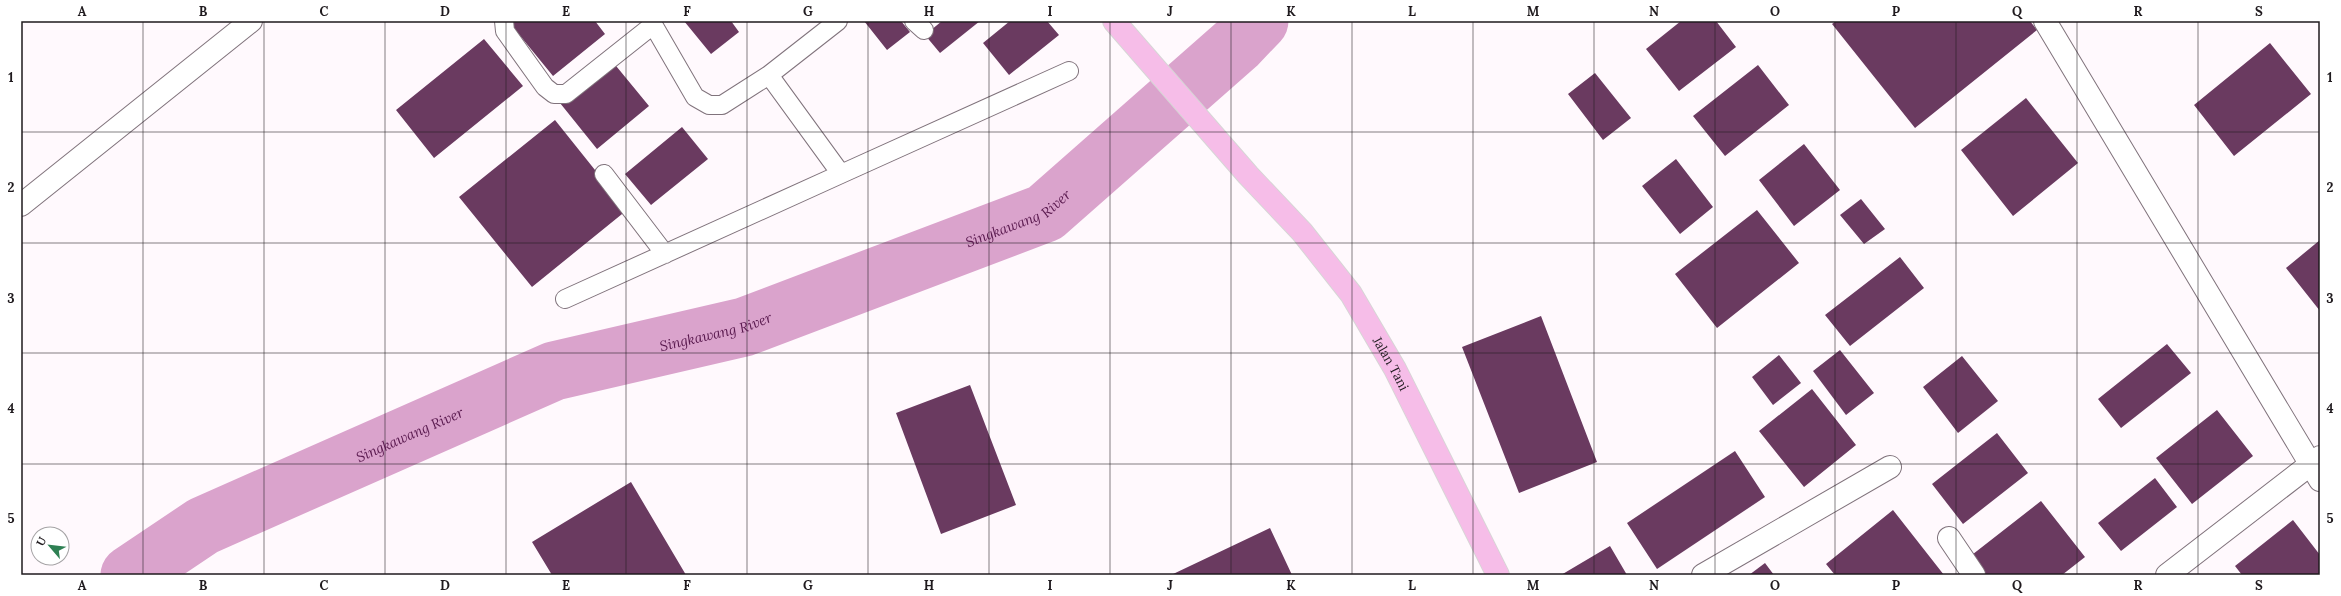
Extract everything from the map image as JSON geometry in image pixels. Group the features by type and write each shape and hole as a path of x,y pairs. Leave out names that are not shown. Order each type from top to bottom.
{"highway":[{"name":"Jalan Tani","path":"1114,21 1248,175 1302,232 1351,294 1395,369 1498,575"}],"street":[{"path":"21,205 251,21"},
{"path":"2045,21 2317,467 2167,575"},
{"path":"1703,575 1890,467"},
{"path":"1949,538 1974,575"}],"lane":[{"path":"504,21 505,31 545,88 554,94 566,94 652,23 695,97 709,105 722,105 768,75 838,21"},
{"path":"565,300 1069,71"},
{"path":"768,75 840,174"},
{"path":"604,174 665,254"}],"building":[{"path":"508,21 595,21 605,34 553,76"},
{"path":"684,21 731,21 739,32 711,54"},
{"path":"864,21 901,21 910,32 887,50"},
{"path":"942,21 980,21 940,53 925,35"},
{"path":"1010,21 1047,21 1059,35 1009,75 983,43"},
{"path":"1681,21 1716,21 1736,47 1679,91 1646,49"},
{"path":"1836,21 2030,21 2037,30 1915,128 1832,24"},
{"path":"484,39 523,86 434,158 396,110"},
{"path":"2270,43 2311,94 2234,156 2194,105"},
{"path":"612,61 649,106 597,149 560,103"},
{"path":"1758,65 1789,105 1725,156 1693,116"},
{"path":"1595,73 1631,118 1603,140 1568,94"},
{"path":"2026,98 2078,163 2013,216 1961,150"},
{"path":"555,120 627,210 532,287 459,197"},
{"path":"682,127 708,159 651,205 625,174"},
{"path":"1804,144 1840,190 1794,226 1759,180"},
{"path":"1676,159 1713,207 1680,234 1642,186"},
{"path":"1861,199 1885,229 1864,244 1840,215"},
{"path":"1757,210 1799,263 1717,328 1675,274"},
{"path":"2320,240 2320,311 2286,268"},
{"path":"1900,257 1924,288 1850,346 1825,315"},
{"path":"1541,316 1597,462 1519,493 1462,347"},
{"path":"2167,344 2191,373 2121,428 2098,399"},
{"path":"1840,350 1874,393 1846,415 1813,371"},
{"path":"1779,355 1801,383 1773,405 1752,377"},
{"path":"1962,356 1998,401 1958,433 1923,387"},
{"path":"970,385 1016,505 941,534 896,413"},
{"path":"1812,389 1856,445 1804,487 1759,431"},
{"path":"2217,410 2253,456 2192,504 2156,458"},
{"path":"1997,433 2028,473 1963,524 1932,484"},
{"path":"1735,451 1765,497 1657,569 1627,523"},
{"path":"2155,478 2177,507 2121,551 2098,523"},
{"path":"631,482 686,575 552,575 532,542"},
{"path":"2041,501 2085,557 2062,575 1982,575 1968,558"},
{"path":"1893,510 1944,575 1835,575 1826,564"},
{"path":"2293,520 2320,555 2320,575 2242,575 2235,566"},
{"path":"1270,528 1292,575 1171,575"},
{"path":"1610,546 1627,575 1561,575"},
{"path":"1765,563 1774,575 1749,575"}],"waterway":[{"name":"Singkawang River","path":"130,575 203,526 554,371 744,327 1045,213 1237,44 1259,21"}]}
